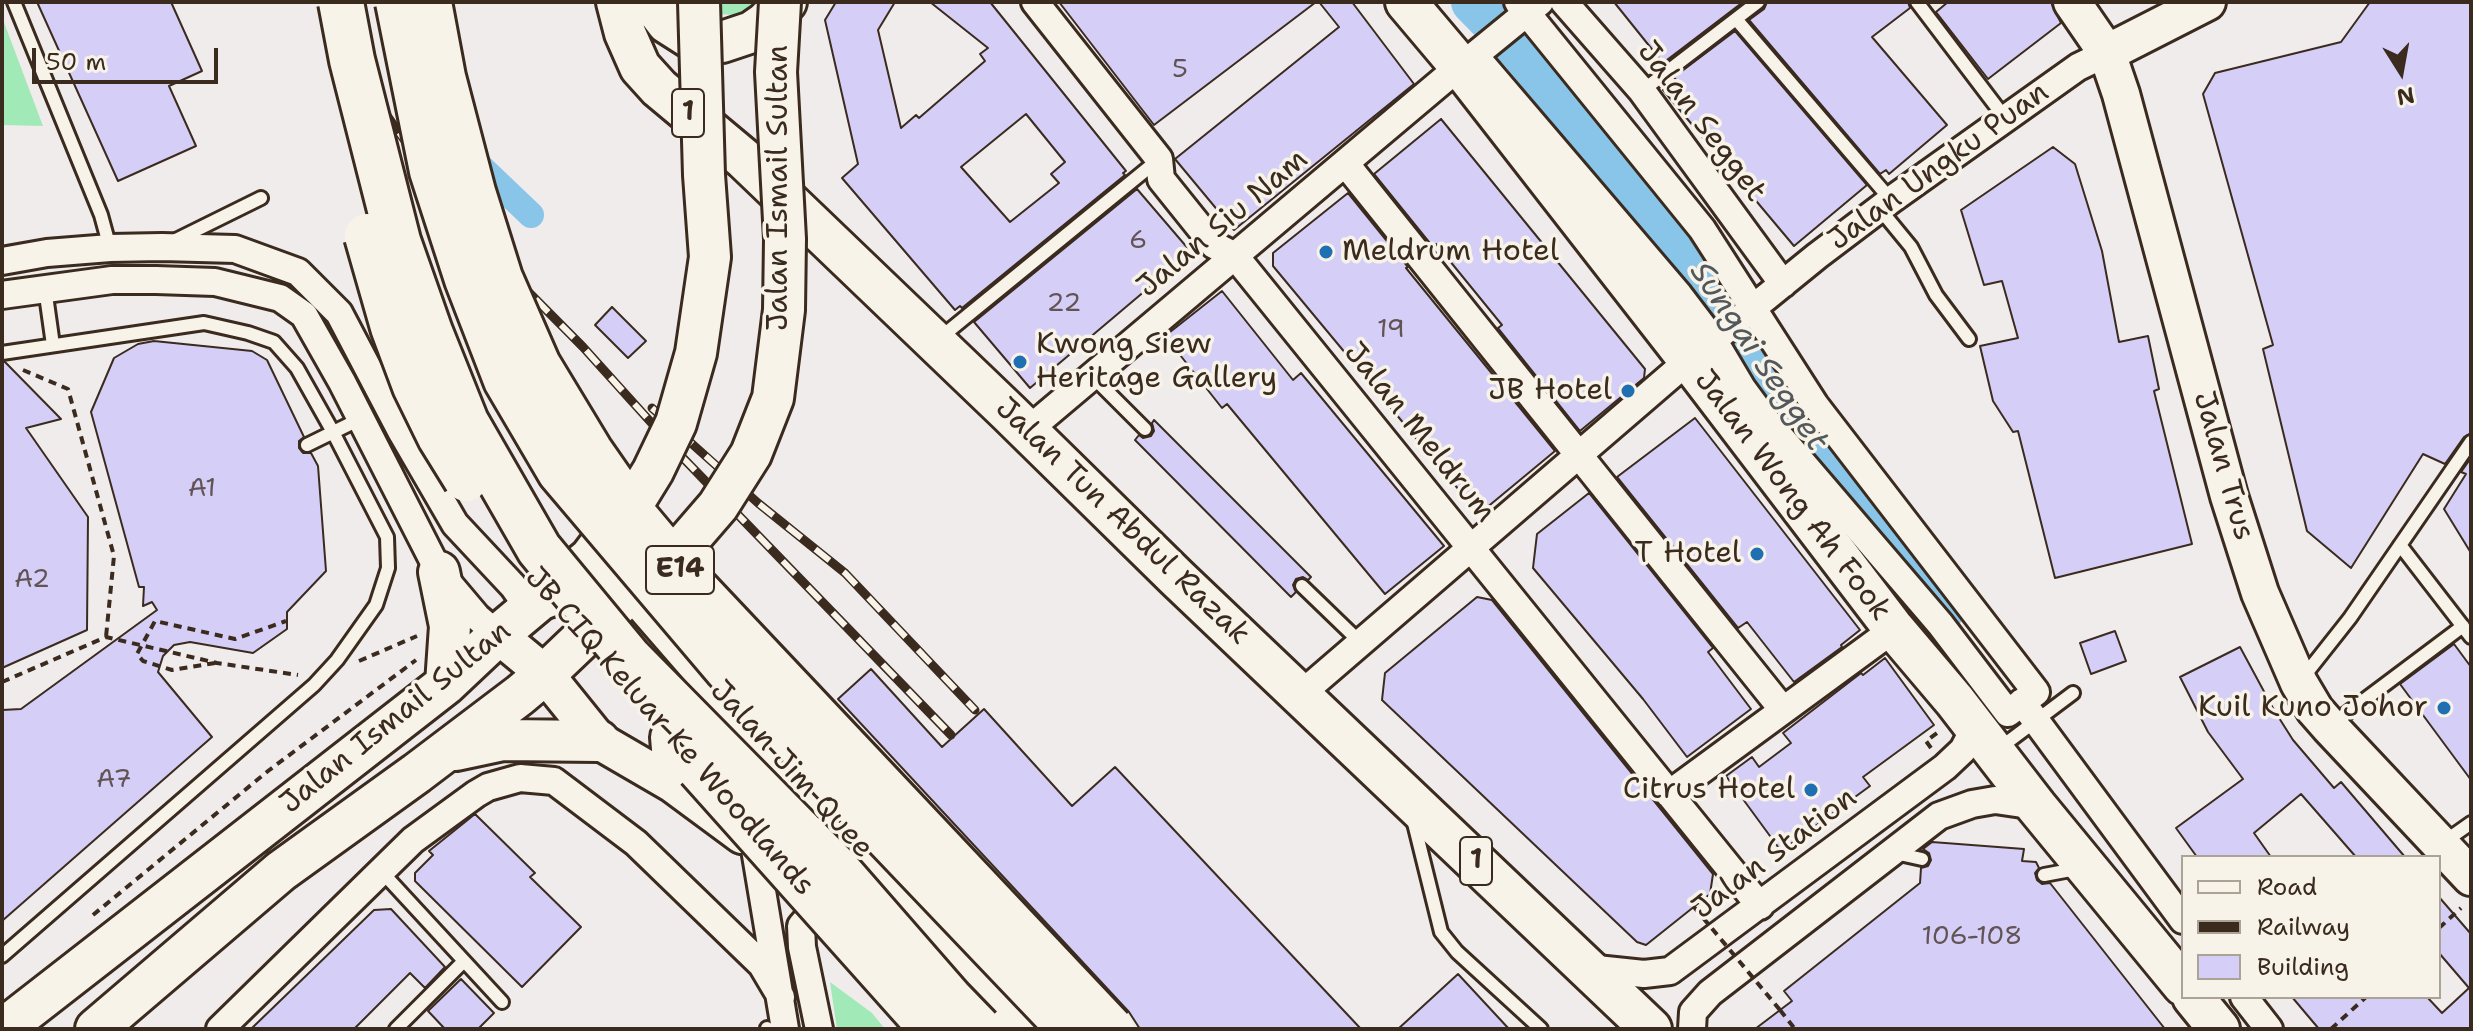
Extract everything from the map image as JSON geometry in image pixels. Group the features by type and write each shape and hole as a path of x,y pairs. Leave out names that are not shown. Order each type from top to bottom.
{"highway":[{"name":"JB CIQ Keluar Ke Woodlands","path":"315,2 341,133 393,327 415,386 440,437 504,541 591,653 963,1019"},
{"path":"341,2 352,60 398,241 430,332 466,422 539,549 629,658 834,866 963,1019"},
{"name":"E14","path":"398,2 432,171 467,279 506,380 560,472 727,669 1070,1029"},
{"name":"E14","path":"429,2 443,77 473,192 500,278 538,365 590,451 638,520 695,588 1111,1029"}],"main road":[{"name":"Jalan Tun Abdul Razak","path":"617,2 625,33 640,67 659,88 744,159 1651,1029"},
{"path":"651,2 667,23 689,37 722,42 752,32 765,23 783,2"},
{"name":"Jalan Ismail Sultan","path":"3,1029 446,684 498,635 590,558 637,497 676,423 696,353 710,257 704,175 699,2"},
{"name":"Jalan Ismail Sultan","path":"96,1029 281,871 445,752 545,674 632,591 674,556 718,506 751,454 773,398 784,310 785,239 776,72 783,2"},
{"name":"Jalan Wong Ah Fook","path":"1406,2 1474,55 1707,347 1894,629 2181,983"},
{"name":"Jalan Trus","path":"2072,2 2107,53 2121,94 2229,496 2260,593 2299,683 2329,726 2442,844 2466,892"},
{"name":"Jalan Ungku Puan","path":"2107,53 2207,2"},
{"path":"674,556 661,583 662,604 674,640"},
{"path":"439,572 450,626 446,684"},
{"path":"530,610 565,588 581,583 614,583 632,591"},
{"name":"Jalan Jim Quee","path":"632,591 748,724 963,1019"},
{"name":"Jalan Jim Quee","path":"498,635 545,674 599,741 673,784 754,843 963,1019 1026,1029"},
{"path":"673,784 669,737 679,722 715,717 748,724"},
{"path":"445,752 503,740 599,741"},
{"path":"2195,999 2219,1029"}],"street":[{"name":"Jalan Meldrum","path":"1035,2 1159,159 1161,179 1214,245 1235,256 1760,906"},
{"path":"1427,2 1474,55"},
{"name":"Jalan Segget","path":"1564,2 1642,91 1783,284"},
{"path":"1526,9 1702,229 1815,405 2036,692 2029,711"},
{"name":"Jalan Siu Nam","path":"1027,431 1526,9"},
{"name":"Jalan Ungku Puan","path":"1300,695 1783,284 1885,204 2005,118 2078,67 2107,53"},
{"path":"1345,163 1783,710"},
{"path":"2,261 47,253 110,248 235,249 298,272 339,313 401,431 455,524 513,586 530,610"},
{"path":"2,295 112,280 215,282 280,298 304,315 439,572 477,617 498,635"},
{"path":"1707,347 1941,625 2008,713 2029,711"},
{"path":"476,548 503,558 531,561 590,558"},
{"path":"1669,794 1894,629"},
{"path":"2029,711 2181,917"},
{"name":"Jalan Station","path":"1587,968 1644,974 1670,971 1945,767 1963,750 1985,740"},
{"path":"220,1029 413,840 488,787 520,778 554,781 636,843 762,965 775,1021"},
{"path":"1692,1029 1693,1012 1710,993 1939,816 1963,806 1995,800 2036,806"},
{"path":"754,843 775,1021"},
{"path":"819,1029 802,947 801,926 814,911 835,912"},
{"path":"2246,999 2269,1029"}],"lane":[{"path":"14,2 101,215 110,248"},
{"path":"1642,91 1758,2"},
{"path":"1917,2 2005,118"},
{"path":"1736,19 1885,204 1936,295 1969,339"},
{"path":"934,342 1159,159"},
{"path":"162,247 261,198"},
{"path":"45,288 53,345"},
{"path":"2,353 204,323 274,342 297,368 387,537 388,568 376,605 337,660 320,678 2,956"},
{"path":"1092,376 1145,429"},
{"path":"307,445 360,419"},
{"path":"2299,683 2350,618 2471,442"},
{"path":"2329,726 2467,631 2400,545"},
{"path":"1302,586 1361,643"},
{"path":"1985,740 2029,711 2073,693"},
{"path":"1407,796 1441,932 1457,952 1541,1029"},
{"path":"2442,844 2471,823"},
{"path":"1892,852 1922,859"},
{"path":"2044,875 2086,869"},
{"path":"382,872 502,1002"},
{"path":"396,1029 464,961"}],"path":[{"path":"23,370 68,389 114,556 106,637"},
{"path":"217,663 172,670 143,661 137,654 155,621 235,639 286,621"},
{"path":"2,682 106,637 217,663 320,678 423,633"},
{"path":"2441,925 2466,892"},
{"path":"1694,907 1795,1029"},
{"path":"2331,1029 2364,999"}],"green space":[{"path":"690,2 754,2 751,7 733,15 719,14"},
{"path":"2,17 43,126 2,125"},
{"path":"830,982 872,1013 885,1029 837,1029"}],"building":[{"path":"37,2 171,2 202,71 169,86 196,146 118,181"},
{"path":"836,2 895,2 878,30 901,128 916,115 919,118 985,61 980,54 988,48 930,2 990,2 1126,171 1123,173 1125,175 962,308 960,306 955,310 842,178 858,164 825,20","holes":["1026,114 1065,162 1051,174 1059,183 1010,222 961,167"]},
{"path":"1059,2 1316,2 1154,125"},
{"path":"1319,2 1352,2 1414,84 1234,230 1175,159 1339,27"},
{"path":"1614,2 1743,2 1663,63"},
{"path":"1767,2 1908,2 1910,8 1872,37 1947,125 1889,174 1886,170 1880,174 1749,20 1764,9"},
{"path":"1948,2 2051,2 2061,23 1988,79 1936,12"},
{"path":"2370,2 2471,2 2471,433 2464,437 2445,464 2423,454 2351,568 2307,531 2263,349 2273,345 2203,94 2215,73 2341,42"},
{"path":"1735,31 1867,185 1794,246 1663,90 1676,80 1674,77"},
{"path":"1441,119 1645,369 1644,378 1580,431 1498,328 1502,325 1374,174"},
{"path":"2053,147 2075,164 2102,251 2119,342 2148,336 2159,389 2154,391 2192,544 2055,578 2018,431 2013,432 1993,401 1980,346 2018,338 2002,281 1984,285 1961,210"},
{"path":"1137,189 1191,252 1030,388 974,322"},
{"path":"1348,193 1555,451 1479,514 1273,266 1273,253"},
{"path":"1222,291 1293,380 1301,373 1444,546 1385,594 1227,404 1222,408 1165,336"},
{"path":"612,307 646,341 628,358 595,325"},
{"path":"154,341 252,351 267,360 304,437 299,441 299,448 303,453 311,453 318,466 326,571 287,612 287,629 253,653 190,642 174,645 163,656 158,672 212,737 2,921 2,710 21,709 157,610 152,602 143,606 144,587 139,587 91,412 114,358 138,344"},
{"path":"2,362 61,419 26,428 88,517 87,630 2,668"},
{"path":"1695,418 1860,630 1794,682 1747,622 1738,628 1617,477"},
{"path":"1154,420 1311,577 1308,580 1303,577 1296,579 1293,585 1296,592 1291,597 1135,440 1139,435 1143,438 1151,436"},
{"path":"2471,458 2471,553 2444,509 2466,474 2461,472"},
{"path":"1589,493 1713,648 1708,652 1751,709 1687,757 1643,699 1533,568 1537,534"},
{"path":"1477,597 1492,600 1713,874 1710,894 1646,945 1637,942 1382,700 1385,673"},
{"path":"2115,631 2126,661 2091,674 2080,643"},
{"name":"Kuil Kuno Johor","path":"2454,644 2471,667 2471,780 2400,684"},
{"path":"2240,647 2293,740 2334,788 2341,782 2403,855 2354,855 2301,794 2254,833 2270,855 2196,855 2176,828 2243,779 2208,732 2180,677"},
{"path":"1885,658 1934,725 1863,777 1870,786 1781,851 1726,776 1752,757 1759,767 1791,743 1783,733"},
{"path":"871,669 942,747 984,709 1072,806 1115,767 1361,1029 1140,1029 1129,1012 838,699"},
{"path":"475,814 535,873 530,877 581,927 522,987 415,881 415,873 433,855 429,851"},
{"path":"1932,842 2024,849 2022,861 2036,862 2039,868 2035,873 2037,880 2042,884 2050,883 2165,1029 1755,1029 1792,1001 1784,991 1920,883 1921,868 1928,866 1931,860 1929,853 1923,849"},
{"path":"2441,899 2471,934 2471,1029 2319,1029 2294,999 2429,999 2442,1013 2469,988 2441,955"},
{"path":"391,909 445,967 425,988 410,973 354,1029 251,1029 374,910"},
{"path":"1458,974 1509,1029 1398,1029"},
{"path":"461,979 494,1013 478,1029 445,1029 428,1011"}],"waterway":[{"name":"Sungai Segget","path":"1473,2 1522,52 1721,293 1748,334 1788,411 1831,468 1946,606"},
{"path":"467,154 531,215"}],"railway":[{"path":"340,2 386,114 470,233 583,347 684,459 951,735"},
{"path":"652,408 758,503 845,573 975,710"}],"place":[{"name":"Meldrum Hotel","path":"1326,252"},
{"name":"Kwong Siew Heritage Gallery","path":"1020,362"},
{"name":"JB Hotel","path":"1628,391"},
{"name":"T Hotel","path":"1757,554"},
{"name":"Kuil Kuno Johor","path":"2444,708"},
{"name":"Citrus Hotel","path":"1811,790"}]}
